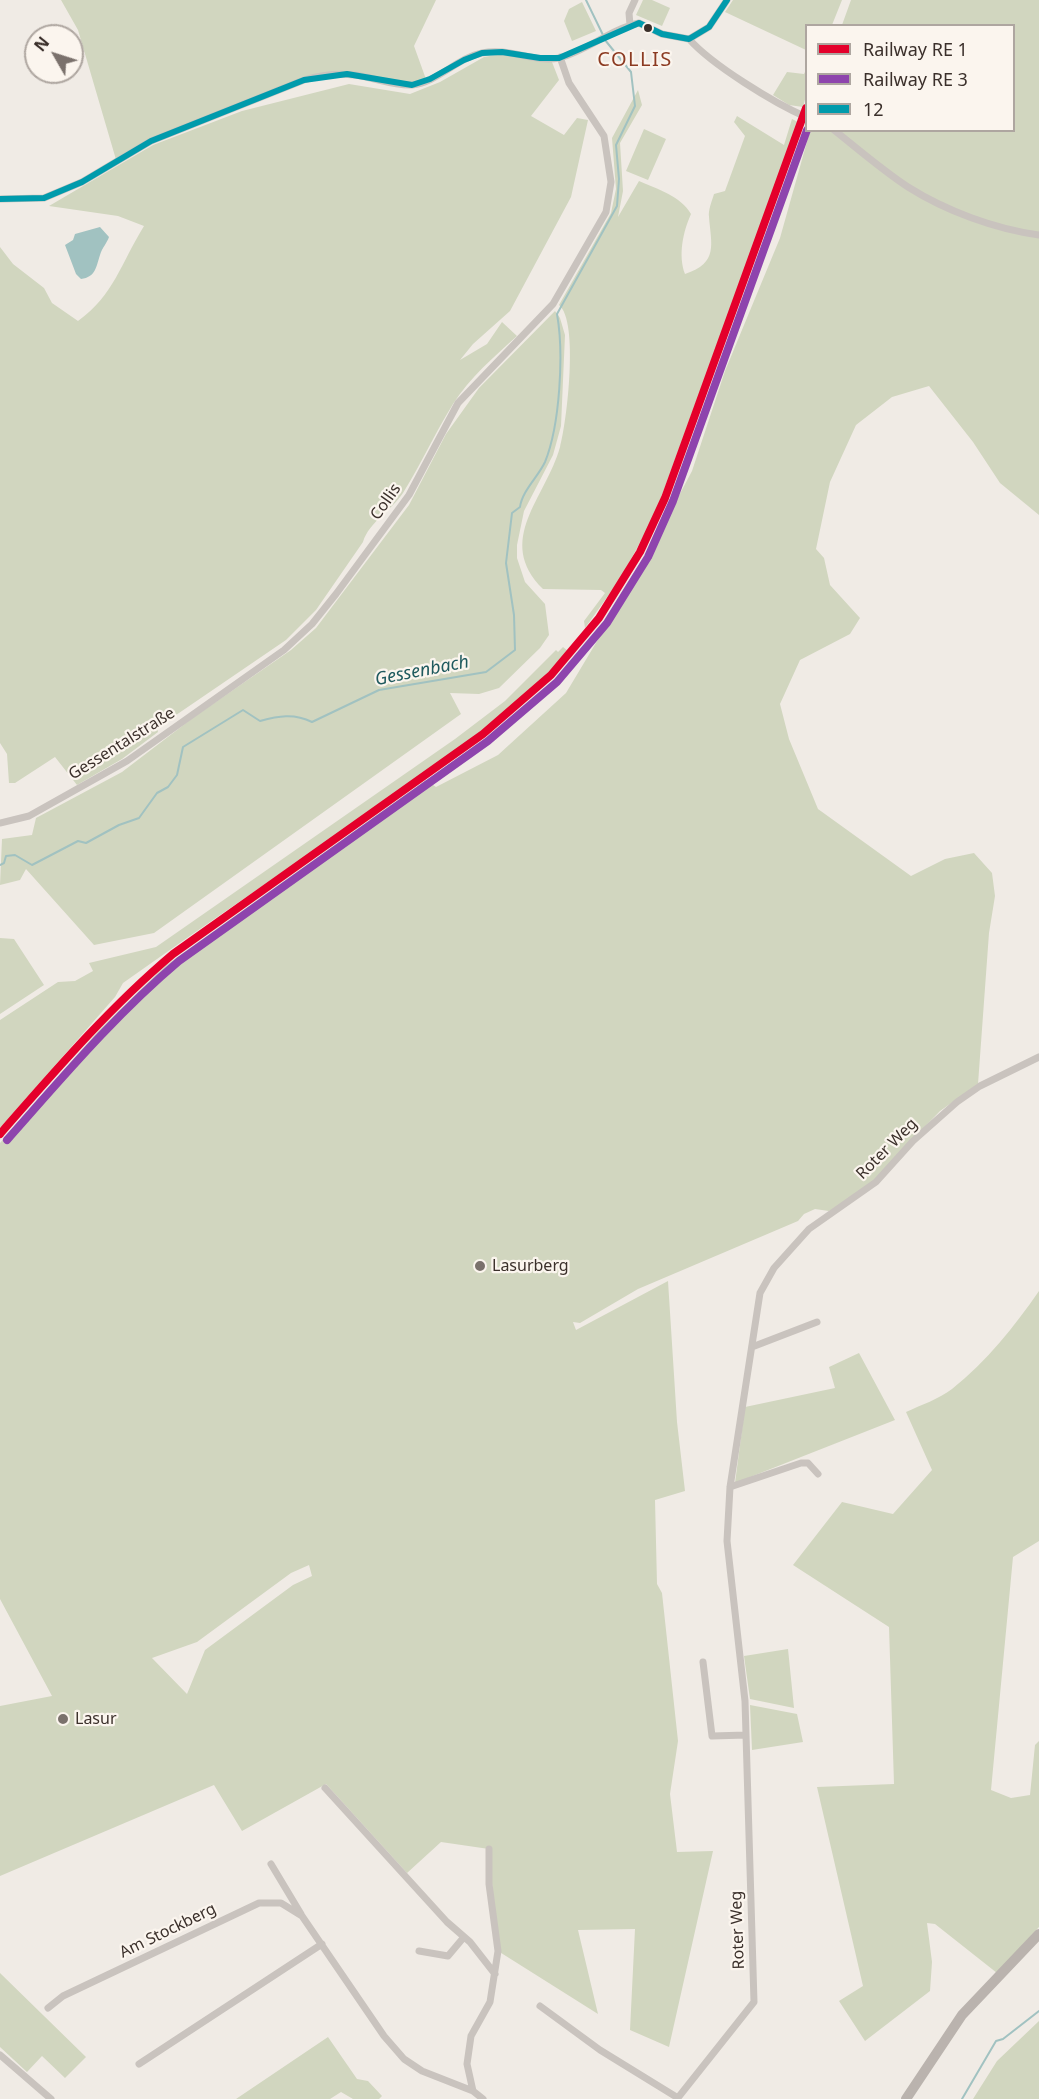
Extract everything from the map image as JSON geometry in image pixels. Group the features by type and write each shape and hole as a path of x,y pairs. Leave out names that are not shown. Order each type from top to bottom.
{"main road":[{"path":"906,2099 962,2015 1039,1934"}],"street":[{"path":"630,25 629,13 635,0"},
{"path":"689,39 709,27 727,0"},
{"path":"0,199 44,198 82,182 151,141 324,74 354,75 410,85 427,82 461,61 481,53 502,51 544,59 561,57 639,23 662,34 689,39 705,54 749,84 805,116"},
{"name":"Collis","path":"252,675 284,650 330,602 409,495 458,403 553,304 606,212 611,182 604,136 569,83 561,57"},
{"path":"837,132 909,187 932,200 977,219 1039,235"},
{"name":"Gessentalstraße","path":"0,823 29,816 127,761 252,675"},
{"name":"Roter Weg","path":"540,2006 600,2049 678,2098 754,2002 745,1701 727,1541 730,1487 760,1293 774,1268 809,1228 876,1182 913,1141 957,1102 980,1086 1039,1057"},
{"path":"752,1347 817,1322"},
{"path":"730,1487 801,1463 808,1463 818,1474"},
{"path":"703,1662 712,1736 746,1735"},
{"path":"325,1788 464,1937 495,1974"},
{"path":"473,2091 467,2064 471,2036 490,2002 498,1951 489,1884 489,1849"},
{"name":"Am Stockberg","path":"271,1864 302,1916 384,2036 404,2059 422,2070 473,2091 483,2099"},
{"name":"Am Stockberg","path":"48,2008 52,2002 63,1996 259,1903 280,1903 302,1916"},
{"path":"419,1951 448,1956 464,1937"},
{"path":"139,2064 322,1944"},
{"path":"0,2055 51,2099"}],"green space":[{"path":"61,0 436,0 414,46 427,82 407,84 324,74 184,127 117,163 84,50 84,24 75,24"},
{"path":"643,0 652,0 670,8 662,26 636,15"},
{"path":"733,0 842,0 832,24 805,24 805,50 725,12"},
{"path":"851,0 1039,0 1039,515 1000,483 973,442 929,386 892,397 856,425 830,482 816,549 824,558 830,585 860,618 850,634 800,660 780,704 789,739 818,809 911,876 945,859 974,853 992,873 995,896 989,933 978,1084 940,1111 873,1181 840,1206 829,1211 815,1209 804,1214 798,1221 638,1289 580,1323 573,1322 576,1330 668,1281 677,1422 685,1491 655,1500 657,1584 662,1593 678,1741 670,1794 677,1852 713,1851 669,2047 630,2030 635,1929 578,1930 598,2014 498,1951 489,1849 441,1842 407,1873 326,1784 242,1831 214,1785 0,1876 0,1706 52,1696 0,1599 0,1143 100,1029 165,966 426,780 436,787 498,755 566,693 639,571 692,471 725,371 780,238 810,132 1015,132 1015,24 842,24","holes":["309,1565 312,1576 293,1585 205,1650 187,1694 152,1658 197,1642 291,1573"]},
{"path":"582,2 596,31 572,41 564,21 569,9"},
{"path":"502,54 552,62 559,80 531,116 564,135 577,118 588,120 571,197 510,311 473,344 460,360 487,344 502,322 517,336 483,368 460,394 403,493 370,528 363,542 316,610 286,640 157,728 158,732 122,759 77,785 55,757 15,783 9,783 7,754 0,743 0,247 13,264 44,288 52,303 78,321 109,289 144,226 118,216 49,206 153,145 242,111 349,84 410,94 440,82 484,57"},
{"path":"787,72 804,74 805,72 803,107 789,105 773,95"},
{"path":"638,90 642,105 620,143 623,191 618,217 639,181 681,202 691,214 682,244 685,274 696,270 703,264 710,252 710,206 714,194 725,191 745,136 734,122 737,116 784,145 792,119 798,122 654,517 620,579 585,628 584,621 605,593 601,590 543,589 529,571 523,553 523,536 528,519 560,447 566,417 570,373 569,330 565,315 559,305 611,213 616,189 612,138"},
{"path":"644,129 666,139 648,180 626,171"},
{"path":"555,311 560,318 565,335 561,426 553,455 524,511 517,545 517,558 525,582 545,604 549,635 540,648 499,688 479,694 450,693 461,714 154,933 94,945 26,869 20,880 0,885 2,839 32,835 36,818 122,772 194,717 291,650 316,628 409,505 446,434 479,388"},
{"path":"563,647 568,651 548,673 504,713 434,767 123,983 115,997 0,1128 0,1020 58,982 75,981 93,971 89,963 156,947 455,739 505,701 556,650 558,652"},
{"path":"0,938 14,939 44,985 0,1014"},
{"path":"1039,1291 1039,1541 1013,1557 991,1790 1011,1798 1030,1795 1035,1745 1039,1741 1039,1927 997,1973 935,1924 927,1923 932,1962 930,1991 865,2041 839,2001 863,1986 817,1787 894,1784 889,1627 793,1565 842,1502 893,1514 932,1470 906,1412 941,1396 965,1378 999,1343"},
{"path":"859,1353 895,1420 735,1483 745,1407 835,1388 829,1367"},
{"path":"788,1649 794,1708 750,1699 744,1656"},
{"path":"750,1705 797,1714 803,1742 752,1750"},
{"path":"0,1973 86,2057 65,2078 42,2056 27,2072 0,2047"},
{"path":"1039,2021 1039,2099 973,2099 997,2061"},
{"path":"328,2037 357,2079 368,2081 382,2096 379,2099 353,2099 341,2092 330,2099 236,2099"}],"water":[{"path":"100,227 109,237 93,274 81,279 76,274 65,245 73,240 75,234"}],"waterway":[{"name":"Gessenbach","path":"586,0 603,35"},
{"name":"Gessenbach","path":"0,865 4,863 6,856 15,855 32,865 78,841 86,843 119,825 139,818 157,793 168,787 177,775 183,747 243,710 260,721 286,716 299,717 312,722 379,690 486,672 515,650 514,615 506,563 512,513 520,507 524,495 542,468 550,447 559,389 560,348 557,314 617,206 619,179 616,145 635,106 631,72 605,40"},
{"path":"962,2099 996,2041 1003,2039 1039,2011"}],"transit line":[{"name":"12","path":"0,199 44,198 82,182 151,141 304,80 347,74 412,85 430,79 482,53 502,52 540,58 559,58 639,23 662,34 689,39 709,27 727,0"},
{"path":"0,1134 105,1018 173,954 483,734 551,675 599,618 640,552 665,498 805,111"},
{"path":"7,1140 111,1025 179,961 488,741 557,682 607,623 648,557 673,501 806,132"}],"place":[{"name":"Lasurberg","path":"480,1266"},
{"name":"Lasur","path":"63,1719"}],"district":[{"name":"COLLIS","path":"635,60"}]}
